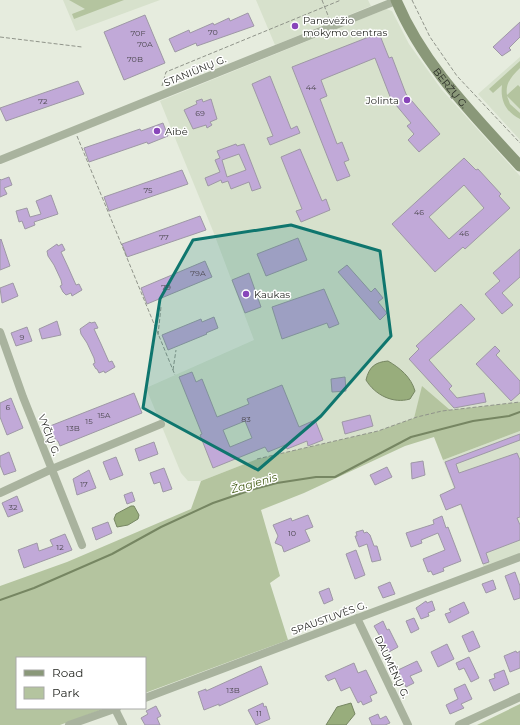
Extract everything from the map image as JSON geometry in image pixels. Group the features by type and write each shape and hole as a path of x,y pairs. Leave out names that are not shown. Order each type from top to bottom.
{"main road":[{"name":"BERŽŲ G.","path":"397,0 415,40 427,58 445,82 520,166"}],"street":[{"name":"STANIŪNŲ G.","path":"0,160 397,0"},
{"name":"VYČIŲ G.","path":"0,332 82,545"},
{"path":"0,493 52,469 161,424"},
{"name":"SPAUSTUVĖS G.","path":"146,698 520,557"},
{"name":"DAUMĖNŲ G.","path":"357,618 408,725"},
{"path":"459,725 520,697"},
{"path":"69,725 113,709"},
{"path":"116,709 124,725"}],"path":[{"path":"322,0 332,26"},
{"path":"160,96 166,72 341,0"},
{"path":"412,0 430,37 457,76 520,143"},
{"path":"0,37 82,46"},
{"path":"74,130 175,375"},
{"path":"158,335 161,307"},
{"path":"173,371 176,350"},
{"path":"257,459 378,431 417,417 442,411 520,402"}],"highlighted area":[{"path":"291,225 380,251 391,336 321,416 258,470 143,408 160,299 193,240"}],"shaded area":[{"path":"63,0 160,0 76,31"},
{"name":"Panevėžio mokymo centras","path":"256,0 368,0 371,6 275,45"},
{"path":"386,9 392,11 409,44 442,90 520,176 520,402 450,410 419,400 414,418 378,431 257,459 201,481 188,481 181,473 146,388 254,340 213,231 160,101"},
{"path":"520,57 520,140 478,94"},
{"path":"388,361 401,370 411,381 415,391 410,399 397,400 385,397 374,390 366,380 373,366"},
{"path":"520,431 520,555 484,568 443,460"},
{"path":"131,506 134,506 139,515 138,519 128,525 117,527 114,519 116,514"},
{"path":"351,703 355,714 346,725 326,725 337,707"}],"green space":[{"path":"69,0 124,0 74,19 72,14 85,9"},
{"path":"520,61 520,68 508,83 507,95 518,85 520,87 520,109 507,96 510,104 520,113 520,119 511,113 505,105 502,96 502,85 493,93 489,89"},
{"path":"422,386 450,410 520,402 520,431 443,460 434,437 405,446 304,493 261,510 280,576 270,583 288,640 146,693 146,657 16,657 16,709 103,709 60,725 0,725 0,586 67,562 191,509 201,481 257,459 378,431 414,418"},
{"path":"520,704 520,725 477,725"}],"building":[{"path":"248,13 254,26 197,46 196,43 175,52 169,39 189,30 190,33 213,23 214,25 229,18 230,21"},
{"path":"145,15 165,63 124,80 104,32"},
{"path":"520,22 520,37 509,48 511,50 502,56 493,47"},
{"path":"379,33 389,58 392,57 406,94 440,134 419,152 408,140 414,134 407,126 411,123 391,99 375,58 321,80 327,96 320,99 337,144 342,142 349,160 344,162 350,176 337,181 292,67"},
{"path":"270,76 291,129 297,126 300,133 270,145 267,138 273,136 252,84"},
{"path":"78,81 84,94 6,121 0,108"},
{"path":"202,99 203,102 211,99 217,119 210,122 212,125 207,128 206,125 193,129 184,110 197,104 196,101"},
{"path":"163,123 168,136 148,144 147,142 89,162 84,148 140,129 141,131"},
{"path":"236,144 237,146 244,144 261,188 252,191 249,182 231,189 228,181 222,183 221,180 208,186 205,178 220,172 215,160 220,158 217,151","holes":["239,154 246,170 227,177 222,160"]},
{"path":"300,149 322,201 326,199 330,210 301,222 296,211 302,209 281,157"},
{"path":"464,158 476,170 478,169 501,194 499,196 510,208 465,249 463,247 435,272 392,224","holes":["464,185 484,208 449,239 429,217"]},
{"path":"182,170 188,184 109,211 104,197"},
{"path":"9,177 12,185 4,188 7,194 0,197 0,179"},
{"path":"51,195 58,214 34,222 35,225 25,229 22,221 19,222 16,211 27,208 30,217 41,214 36,201"},
{"path":"200,216 206,230 127,257 122,244"},
{"path":"298,238 307,260 266,276 257,254"},
{"path":"1,239 10,266 0,270 0,240"},
{"path":"57,244 58,246 62,244 65,250 61,252 76,285 79,284 82,290 72,296 71,293 66,295 63,292 60,286 62,285 61,280 48,256 47,251"},
{"path":"520,249 520,277 502,293 513,305 502,314 485,294 500,281 493,273"},
{"path":"205,261 212,277 147,304 141,288"},
{"path":"347,265 371,292 375,288 383,298 378,302 387,313 380,320 338,272"},
{"path":"249,273 261,307 245,313 232,280"},
{"path":"13,283 18,296 2,303 0,288"},
{"path":"324,289 339,324 329,328 327,323 282,339 272,307"},
{"path":"461,304 475,319 429,360 452,386 449,389 457,398 484,393 486,402 454,408 409,359 419,349 416,346"},
{"path":"214,317 218,328 168,350 162,335 201,319 202,322"},
{"path":"57,321 61,335 42,339 39,329"},
{"path":"90,322 95,322 98,328 94,329 109,362 112,361 115,367 105,373 104,371 99,373 96,369 93,364 95,363 94,358 81,334 80,329"},
{"path":"27,327 32,341 16,346 11,333"},
{"path":"495,346 500,351 496,355 520,381 520,393 511,401 476,364"},
{"path":"192,372 196,382 202,379 217,417 249,404 247,399 282,385 299,427 315,420 323,440 308,446 307,441 287,449 285,445 268,452 265,447 213,468 200,435 202,434 179,377","holes":["245,421 252,438 230,447 223,430"]},
{"path":"345,377 346,391 332,392 331,379"},
{"path":"134,393 142,413 60,446 58,441 56,441 50,426"},
{"path":"11,398 23,428 7,435 0,417 0,403"},
{"path":"370,415 373,426 345,434 342,422"},
{"path":"520,434 520,440 456,464 459,473 517,453 520,460 520,517 517,518 520,525 520,540 486,553 489,562 483,564 461,504 446,510 440,495 455,488 445,462"},
{"path":"154,442 158,454 139,461 135,449"},
{"path":"9,452 16,471 4,475 0,465 0,456"},
{"path":"116,457 123,475 110,480 103,462"},
{"path":"423,461 425,475 412,479 411,463"},
{"path":"387,467 392,477 375,485 370,475"},
{"path":"164,468 172,489 163,492 160,482 154,484 150,473"},
{"path":"89,470 96,488 77,495 73,479"},
{"path":"132,492 135,501 127,504 124,495"},
{"path":"17,496 23,511 8,517 2,503"},
{"path":"308,515 313,527 305,530 310,541 284,552 282,546 275,543 278,536 273,525 291,518 292,521"},
{"path":"442,516 446,528 448,527 461,561 443,568 444,571 433,575 431,571 428,572 423,559 445,550 438,533 421,540 422,543 411,547 406,533 434,524 433,520"},
{"path":"108,522 112,533 96,540 92,528"},
{"path":"363,530 364,533 367,532 370,535 374,546 377,546 381,560 372,562 367,544 359,547 355,536 357,536 356,532"},
{"path":"65,534 72,550 24,568 18,550 37,543 39,551 53,546 50,540"},
{"path":"356,550 365,575 355,579 346,554"},
{"path":"515,572 520,586 520,598 514,600 505,576"},
{"path":"493,580 496,589 486,593 482,584"},
{"path":"390,582 395,594 383,598 378,587"},
{"path":"329,588 333,600 324,604 319,592"},
{"path":"426,601 427,603 432,601 435,610 428,613 429,616 421,619 416,608"},
{"path":"464,602 469,613 449,623 445,614 451,612 449,609"},
{"path":"414,618 419,629 411,633 406,621"},
{"path":"383,621 398,647 389,652 374,626"},
{"path":"473,631 480,647 469,652 462,636"},
{"path":"447,644 454,659 438,667 431,652"},
{"path":"516,651 517,653 520,651 520,668 510,672 504,656"},
{"path":"469,657 479,678 471,682 464,668 459,670 456,663"},
{"path":"417,661 422,671 410,676 414,683 406,687 398,670"},
{"path":"354,663 358,673 366,670 377,693 370,696 372,701 363,705 361,701 358,703 350,687 341,691 335,678 328,681 325,676"},
{"path":"261,666 268,684 219,706 219,704 204,710 198,692 206,689 206,691"},
{"path":"504,670 509,684 494,691 489,680 495,678 494,674"},
{"path":"465,684 472,699 461,704 464,708 450,714 446,705 458,699 454,689"},
{"path":"263,703 264,707 266,706 270,719 256,725 248,710"},
{"path":"156,706 161,716 157,718 160,725 145,725 141,718 148,714 146,711"},
{"path":"378,714 380,719 386,716 390,723 385,725 372,725 369,718"}],"waterway":[{"name":"Žagienis","path":"0,600 34,588 112,554 161,527 213,503 277,483 316,477 335,477 411,437 473,421 509,416 520,412"}],"place":[{"name":"Panevėžio mokymo centras","path":"295,26"},
{"name":"Jolinta","path":"407,100"},
{"name":"Aibė","path":"157,131"},
{"name":"Kaukas","path":"246,294"}]}
